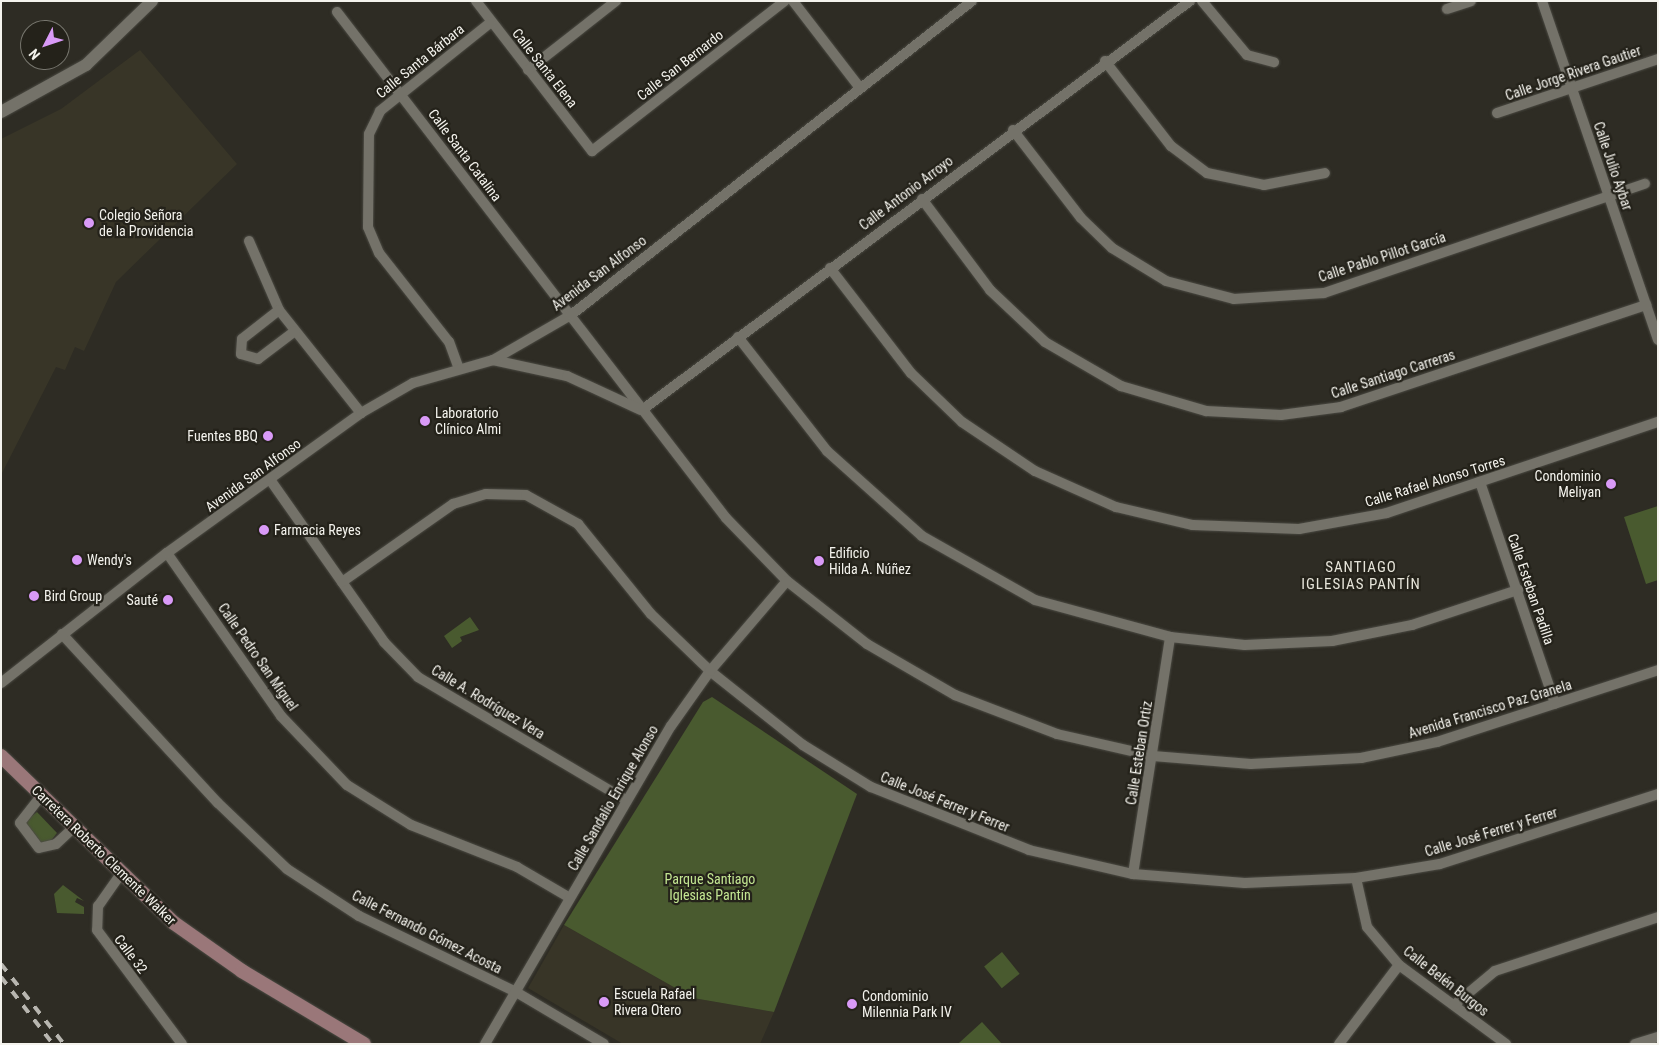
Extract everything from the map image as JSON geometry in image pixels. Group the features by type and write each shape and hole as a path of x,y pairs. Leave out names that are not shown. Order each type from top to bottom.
{"main road":[{"name":"Carretera Roberto Clemente Walker","path":"1,756 120,874 211,951 364,1044"}],"street":[{"path":"1,112 86,65 152,1"},
{"name":"Calle Santa Elena","path":"476,1 592,151"},
{"path":"528,70 616,1"},
{"name":"Calle San Bernardo","path":"592,151 785,1"},
{"path":"793,1 860,88"},
{"name":"Avenida San Alfonso","path":"1,683 167,553 271,481 361,413 413,383 459,368 493,360 571,315 972,1"},
{"name":"Calle Antonio Arroyo","path":"642,410 1105,61 1190,1"},
{"path":"1202,1 1247,55 1274,62"},
{"path":"1448,9 1471,1"},
{"name":"Calle Julio Aybar","path":"1542,1 1658,340"},
{"name":"Calle Santa Catalina","path":"337,12 571,315"},
{"name":"Calle Santa Bárbara","path":"459,368 449,342 379,253 368,227 369,134 380,111 491,22"},
{"name":"Calle Jorge Rivera Gautier","path":"1497,114 1658,59"},
{"path":"1105,61 1170,146 1208,173 1264,185 1325,172"},
{"name":"Calle Pablo Pillot García","path":"1013,130 1081,218 1112,248 1166,281 1234,299 1324,293 1644,184"},
{"name":"Calle Santiago Carreras","path":"922,199 990,290 1046,342 1121,386 1206,411 1281,415 1341,407 1646,305"},
{"path":"249,241 279,310 361,413"},
{"name":"Calle Rafael Alonso Torres","path":"830,268 911,373 962,422 1035,471 1116,507 1193,525 1299,529 1387,513 1658,422"},
{"path":"279,310 242,339 241,354 258,358 295,331"},
{"name":"Avenida Francisco Paz Granela","path":"571,315 726,518 787,581 867,644 955,694 1057,734 1153,756 1251,764 1361,758 1437,742 1658,670"},
{"path":"738,337 827,451 922,536 1035,600 1170,638 1244,645 1332,641 1412,625 1518,590"},
{"name":"Avenida Francisco Paz Granela","path":"493,360 567,376 642,410"},
{"name":"Calle A. Rodríguez Vera","path":"271,481 384,642 418,677 626,800"},
{"name":"Calle Esteban Padilla","path":"1480,482 1555,704"},
{"name":"Calle José Ferrer y Ferrer","path":"342,582 453,504 486,494 526,496 578,524 651,614 710,671 802,744 871,787 1029,850 1133,874 1245,883 1356,878 1440,864 1658,794"},
{"name":"Calle Pedro San Miguel","path":"167,553 281,716 347,785 411,825 516,867 570,898"},
{"name":"Calle Sandalio Enrique Alonso","path":"484,1044 516,992 626,800 710,671 787,581"},
{"name":"Calle Fernando Gómez Acosta","path":"62,634 218,804 287,869 359,916 516,992 604,1044"},
{"name":"Calle Esteban Ortiz","path":"1133,874 1170,638"},
{"path":"40,796 20,823 39,848 56,844 73,828"},
{"name":"Calle 32","path":"120,874 98,906 97,930 182,1044"},
{"name":"Calle Belén Burgos","path":"1356,878 1367,927 1398,965 1506,1044"},
{"path":"1454,1005 1496,971 1658,917"},
{"path":"1339,1044 1398,965"},
{"path":"1635,1044 1658,1037"}],"shaded area":[{"name":"Colegio Señora de la Providencia","path":"140,50 237,164 116,282 84,351 75,347 65,370 56,367 1,475 1,139 61,109"},
{"path":"564,925 693,998 774,1012 760,1044 623,1044 528,988"}],"green space":[{"path":"1658,506 1658,580 1646,584 1624,517"},
{"path":"470,617 479,630 460,637 462,641 452,648 444,636"},
{"name":"Parque Santiago Iglesias Pantín","path":"712,697 857,794 774,1012 693,998 564,925 703,702"},
{"path":"37,812 57,833 49,843 42,844 27,829 25,821"},
{"path":"63,885 84,901 77,898 75,902 84,907 84,914 57,913 54,894"},
{"path":"1002,952 1020,974 1002,988 984,966"},
{"path":"982,1022 1002,1044 959,1043"}],"railway":[{"path":"1,964 64,1044"},
{"path":"1,977 53,1044"}],"place":[{"name":"Colegio Señora de la Providencia","path":"89,223"},
{"name":"Laboratorio Clínico Almi","path":"425,421"},
{"name":"Fuentes BBQ","path":"268,436"},
{"name":"Condominio Meliyan","path":"1611,484"},
{"name":"Farmacia Reyes","path":"264,530"},
{"name":"Wendy's","path":"77,560"},
{"name":"Edificio Hilda A. Núñez","path":"819,561"},
{"name":"Bird Group","path":"34,596"},
{"name":"Sauté","path":"168,600"},
{"name":"Escuela Rafael Rivera Otero","path":"604,1002"},
{"name":"Condominio Milennia Park IV","path":"852,1004"}],"district":[{"name":"SANTIAGO IGLESIAS PANTÍN","path":"1361,576"}]}
